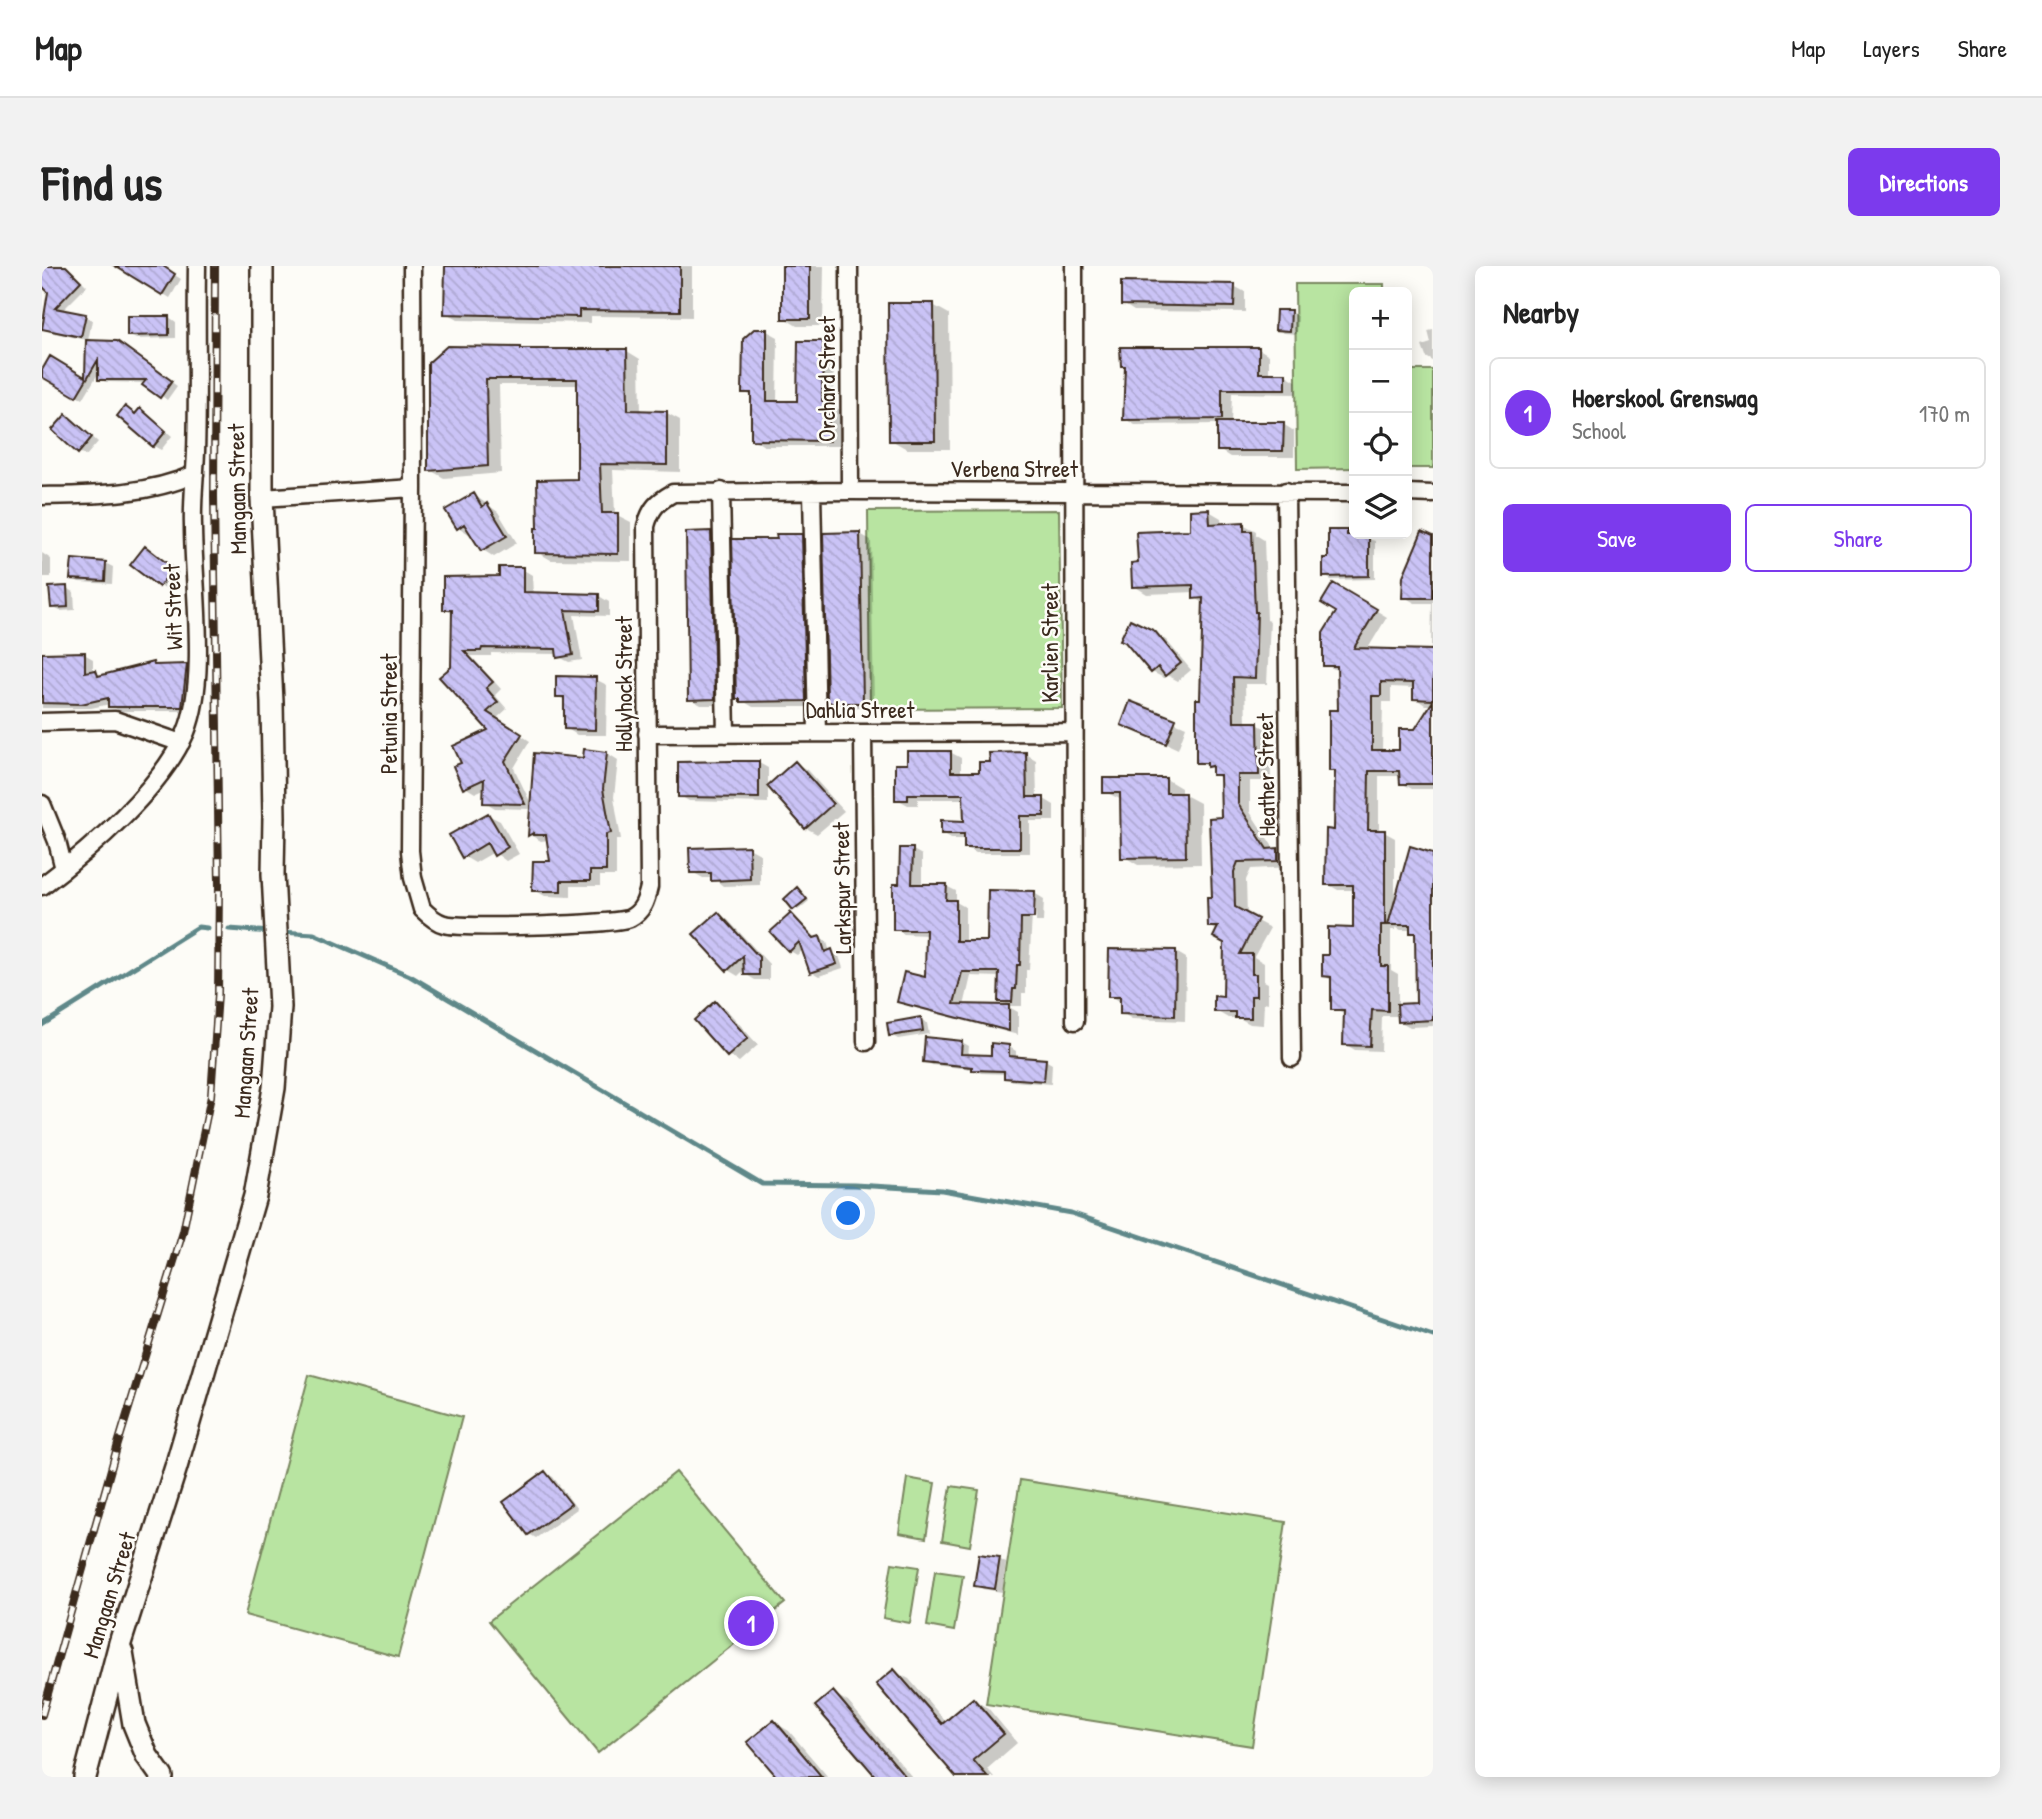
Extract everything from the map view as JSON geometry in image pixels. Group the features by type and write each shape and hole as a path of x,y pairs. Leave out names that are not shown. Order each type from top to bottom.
{"street":[{"name":"Wit Street","path":"42,886 139,801 181,743 191,716 197,663 192,528 197,266"},
{"name":"Mangaan Street","path":"85,1777 120,1643 176,1467 255,1196 274,1088 280,1007 273,874 272,702 262,498 262,266"},
{"name":"Petunia Street","path":"412,266 410,851 413,878 422,909 444,924 471,926 604,923 621,921 639,911 649,887"},
{"name":"Orchard Street","path":"849,266 850,491"},
{"name":"Karlien Street","path":"1074,266 1075,1021"},
{"path":"42,496 102,495 156,487 195,474"},
{"path":"262,498 413,488"},
{"path":"721,491 726,734"},
{"path":"812,491 817,733"},
{"name":"Heather Street","path":"1286,491 1292,1058"},
{"name":"Verbena Street","path":"673,493 1349,493"},
{"name":"Hollyhock Street","path":"649,887 646,526 651,509 659,500 673,493"},
{"path":"1412,494 1433,494"},
{"path":"42,722 115,720 181,743"},
{"name":"Dahlia Street","path":"647,734 1073,732"},
{"name":"Larkspur Street","path":"863,733 866,1042"},
{"path":"42,804 57,841 64,869"},
{"path":"120,1643 134,1724 148,1756 162,1777"}],"green space":[{"path":"1295,284 1384,284 1384,287 1349,287 1349,468 1297,469"},
{"path":"1412,370 1433,370 1433,468 1412,468"},
{"path":"1059,510 1062,708 870,709 868,511"},
{"path":"309,1375 462,1417 398,1657 245,1615"},
{"path":"676,1472 785,1603 598,1753 489,1621"},
{"path":"907,1478 935,1483 926,1538 899,1533"},
{"path":"1020,1480 1286,1522 1252,1746 986,1704"},
{"path":"951,1486 979,1490 970,1546 942,1541"},
{"path":"892,1563 919,1567 910,1623 883,1618"},
{"path":"935,1571 963,1575 954,1631 927,1626"}],"building":[{"path":"42,266 66,266 81,281 55,308 86,314 81,337 42,329 48,292 42,286"},
{"path":"115,266 163,266 175,274 162,295"},
{"path":"445,266 680,266 680,311 579,310 579,317 444,314"},
{"path":"782,266 810,266 810,319 782,319"},
{"path":"1121,282 1235,284 1234,307 1121,305"},
{"path":"888,303 934,303 935,441 889,441"},
{"path":"1276,310 1291,310 1290,331 1275,330"},
{"path":"127,316 169,316 169,335 127,336"},
{"path":"754,329 767,329 767,401 797,401 798,341 823,341 822,401 829,402 829,441 751,440 751,393 742,393 743,339"},
{"path":"86,340 117,341 172,381 160,398 142,385 146,380 98,380 98,360 76,397 42,377 42,370 50,356 85,377"},
{"path":"447,346 627,349 628,410 667,411 667,465 600,464 602,513 618,513 618,554 535,553 535,528 538,528 537,480 577,479 577,379 486,379 488,466 428,471 428,363"},
{"path":"1120,347 1259,347 1259,373 1286,373 1286,389 1222,389 1222,419 1123,420 1125,366 1121,366"},
{"path":"125,406 135,414 140,408 166,431 153,447 117,416"},
{"path":"66,414 92,437 78,454 52,430"},
{"path":"1217,422 1284,422 1283,451 1217,451"},
{"path":"474,493 482,507 487,503 507,536 481,551 464,524 457,529 445,510"},
{"path":"1209,509 1210,524 1244,522 1244,531 1252,531 1257,612 1255,678 1233,677 1234,722 1258,722 1259,775 1238,775 1238,804 1267,849 1278,848 1278,861 1238,862 1234,872 1235,907 1258,919 1240,954 1252,954 1252,974 1256,974 1256,996 1251,996 1251,1018 1235,1018 1235,1012 1214,1012 1214,996 1223,997 1224,943 1213,937 1218,927 1208,927 1207,897 1212,897 1209,818 1221,817 1220,775 1212,775 1212,766 1207,767 1207,763 1196,763 1196,699 1200,699 1203,598 1193,599 1193,585 1132,587 1131,563 1138,562 1136,532 1190,530 1190,510"},
{"path":"1328,530 1347,530 1349,539 1369,539 1369,576 1323,577 1323,558 1328,558"},
{"path":"711,531 715,699 688,700 686,532"},
{"path":"1422,531 1433,536 1433,598 1402,598 1403,576"},
{"path":"860,532 863,703 831,703 827,701 823,533"},
{"path":"776,534 802,534 806,701 740,702 740,699 736,699 732,539 777,539"},
{"path":"145,546 173,568 159,587 130,565"},
{"path":"72,559 106,562 105,581 70,579"},
{"path":"499,567 523,567 523,592 599,594 599,611 565,610 573,655 557,658 556,649 482,648 481,651 464,651 493,682 486,688 498,702 487,712 522,734 505,761 525,804 483,803 484,779 463,789 453,766 461,763 453,746 488,730 439,677 451,667 452,610 443,610 443,577 499,576"},
{"path":"1333,583 1377,609 1354,648 1433,650 1433,700 1413,699 1413,683 1381,682 1381,696 1372,696 1372,750 1399,750 1399,729 1415,729 1433,701 1433,784 1400,784 1399,771 1369,771 1368,830 1385,830 1385,925 1381,925 1381,966 1388,966 1388,1011 1372,1010 1370,1046 1343,1045 1344,1010 1331,1010 1331,977 1322,976 1322,955 1328,955 1328,927 1353,928 1353,885 1325,885 1326,829 1334,830 1335,771 1329,771 1329,710 1338,710 1337,666 1323,666 1323,633 1336,612 1321,603"},
{"path":"67,586 68,607 51,608 49,587"},
{"path":"1130,619 1155,631 1181,663 1165,676 1158,667 1151,673 1125,642 1120,640"},
{"path":"85,652 85,672 96,670 98,676 153,662 154,665 187,664 182,707 108,707 108,698 81,704 42,703 42,653"},
{"path":"556,676 596,677 595,730 564,729 564,697 556,697"},
{"path":"1130,701 1176,719 1166,744 1121,725"},
{"path":"584,749 607,752 603,789 611,833 606,834 606,871 590,871 590,881 561,881 561,891 532,891 533,861 550,861 546,835 533,833 528,836 534,753 583,758"},
{"path":"907,751 951,751 951,772 979,772 979,762 990,762 989,753 1026,752 1027,797 1044,797 1044,816 1020,816 1020,848 964,848 964,834 941,834 941,820 964,821 963,794 908,794 908,800 895,800 895,764 907,764"},
{"path":"759,761 759,798 678,797 678,762"},
{"path":"795,761 833,804 805,829 767,786"},
{"path":"1103,778 1166,778 1166,793 1185,793 1186,857 1121,858 1120,793 1103,793"},
{"path":"488,813 508,847 494,856 487,843 462,858 449,835"},
{"path":"749,846 750,879 711,881 711,873 690,873 689,848"},
{"path":"1410,846 1433,853 1433,1020 1398,1022 1397,1004 1416,1003 1415,933 1410,933 1410,925 1388,925"},
{"path":"900,848 913,848 912,884 947,884 946,900 956,900 956,941 987,941 988,890 1035,891 1034,918 1021,918 1020,965 1017,965 1016,989 1013,989 1012,1002 998,1002 999,972 962,972 954,1004 1009,1005 1009,1031 897,1002 904,972 925,977 926,930 893,930 893,884 899,884"},
{"path":"797,887 807,899 793,910 784,899"},
{"path":"789,911 814,938 820,936 825,952 832,949 837,964 810,973 799,942 789,952 770,932 790,914"},
{"path":"718,912 759,957 759,975 744,975 743,956 727,971 693,934"},
{"path":"1109,949 1176,950 1175,1016 1120,1014 1120,997 1108,997"},
{"path":"715,1001 748,1038 727,1057 694,1020"},
{"path":"921,1017 923,1031 889,1036 887,1023"},
{"path":"925,1037 962,1041 961,1054 991,1055 991,1043 1009,1045 1009,1056 1046,1059 1044,1081 1004,1078 1004,1071 972,1070 972,1067 923,1062"},
{"path":"545,1471 571,1504 528,1535 503,1502"},
{"path":"979,1554 1000,1557 995,1589 974,1586"},
{"path":"894,1669 942,1724 973,1698 1004,1734 973,1760 988,1777 956,1777 876,1684"},
{"path":"833,1691 906,1777 876,1777 815,1706"},
{"path":"774,1720 822,1777 777,1777 747,1742"}],"waterway":[{"path":"42,1025 198,927 207,928"},
{"path":"229,929 272,932"},
{"path":"281,932 314,934 410,976 762,1184 942,1190 1071,1213 1433,1336"}],"railway":[{"path":"42,1715 118,1444 183,1232 211,1096 218,994 219,885 214,496 215,266"}],"place":[{"name":"Hoerskool Grenswag","path":"751,1623"}]}
